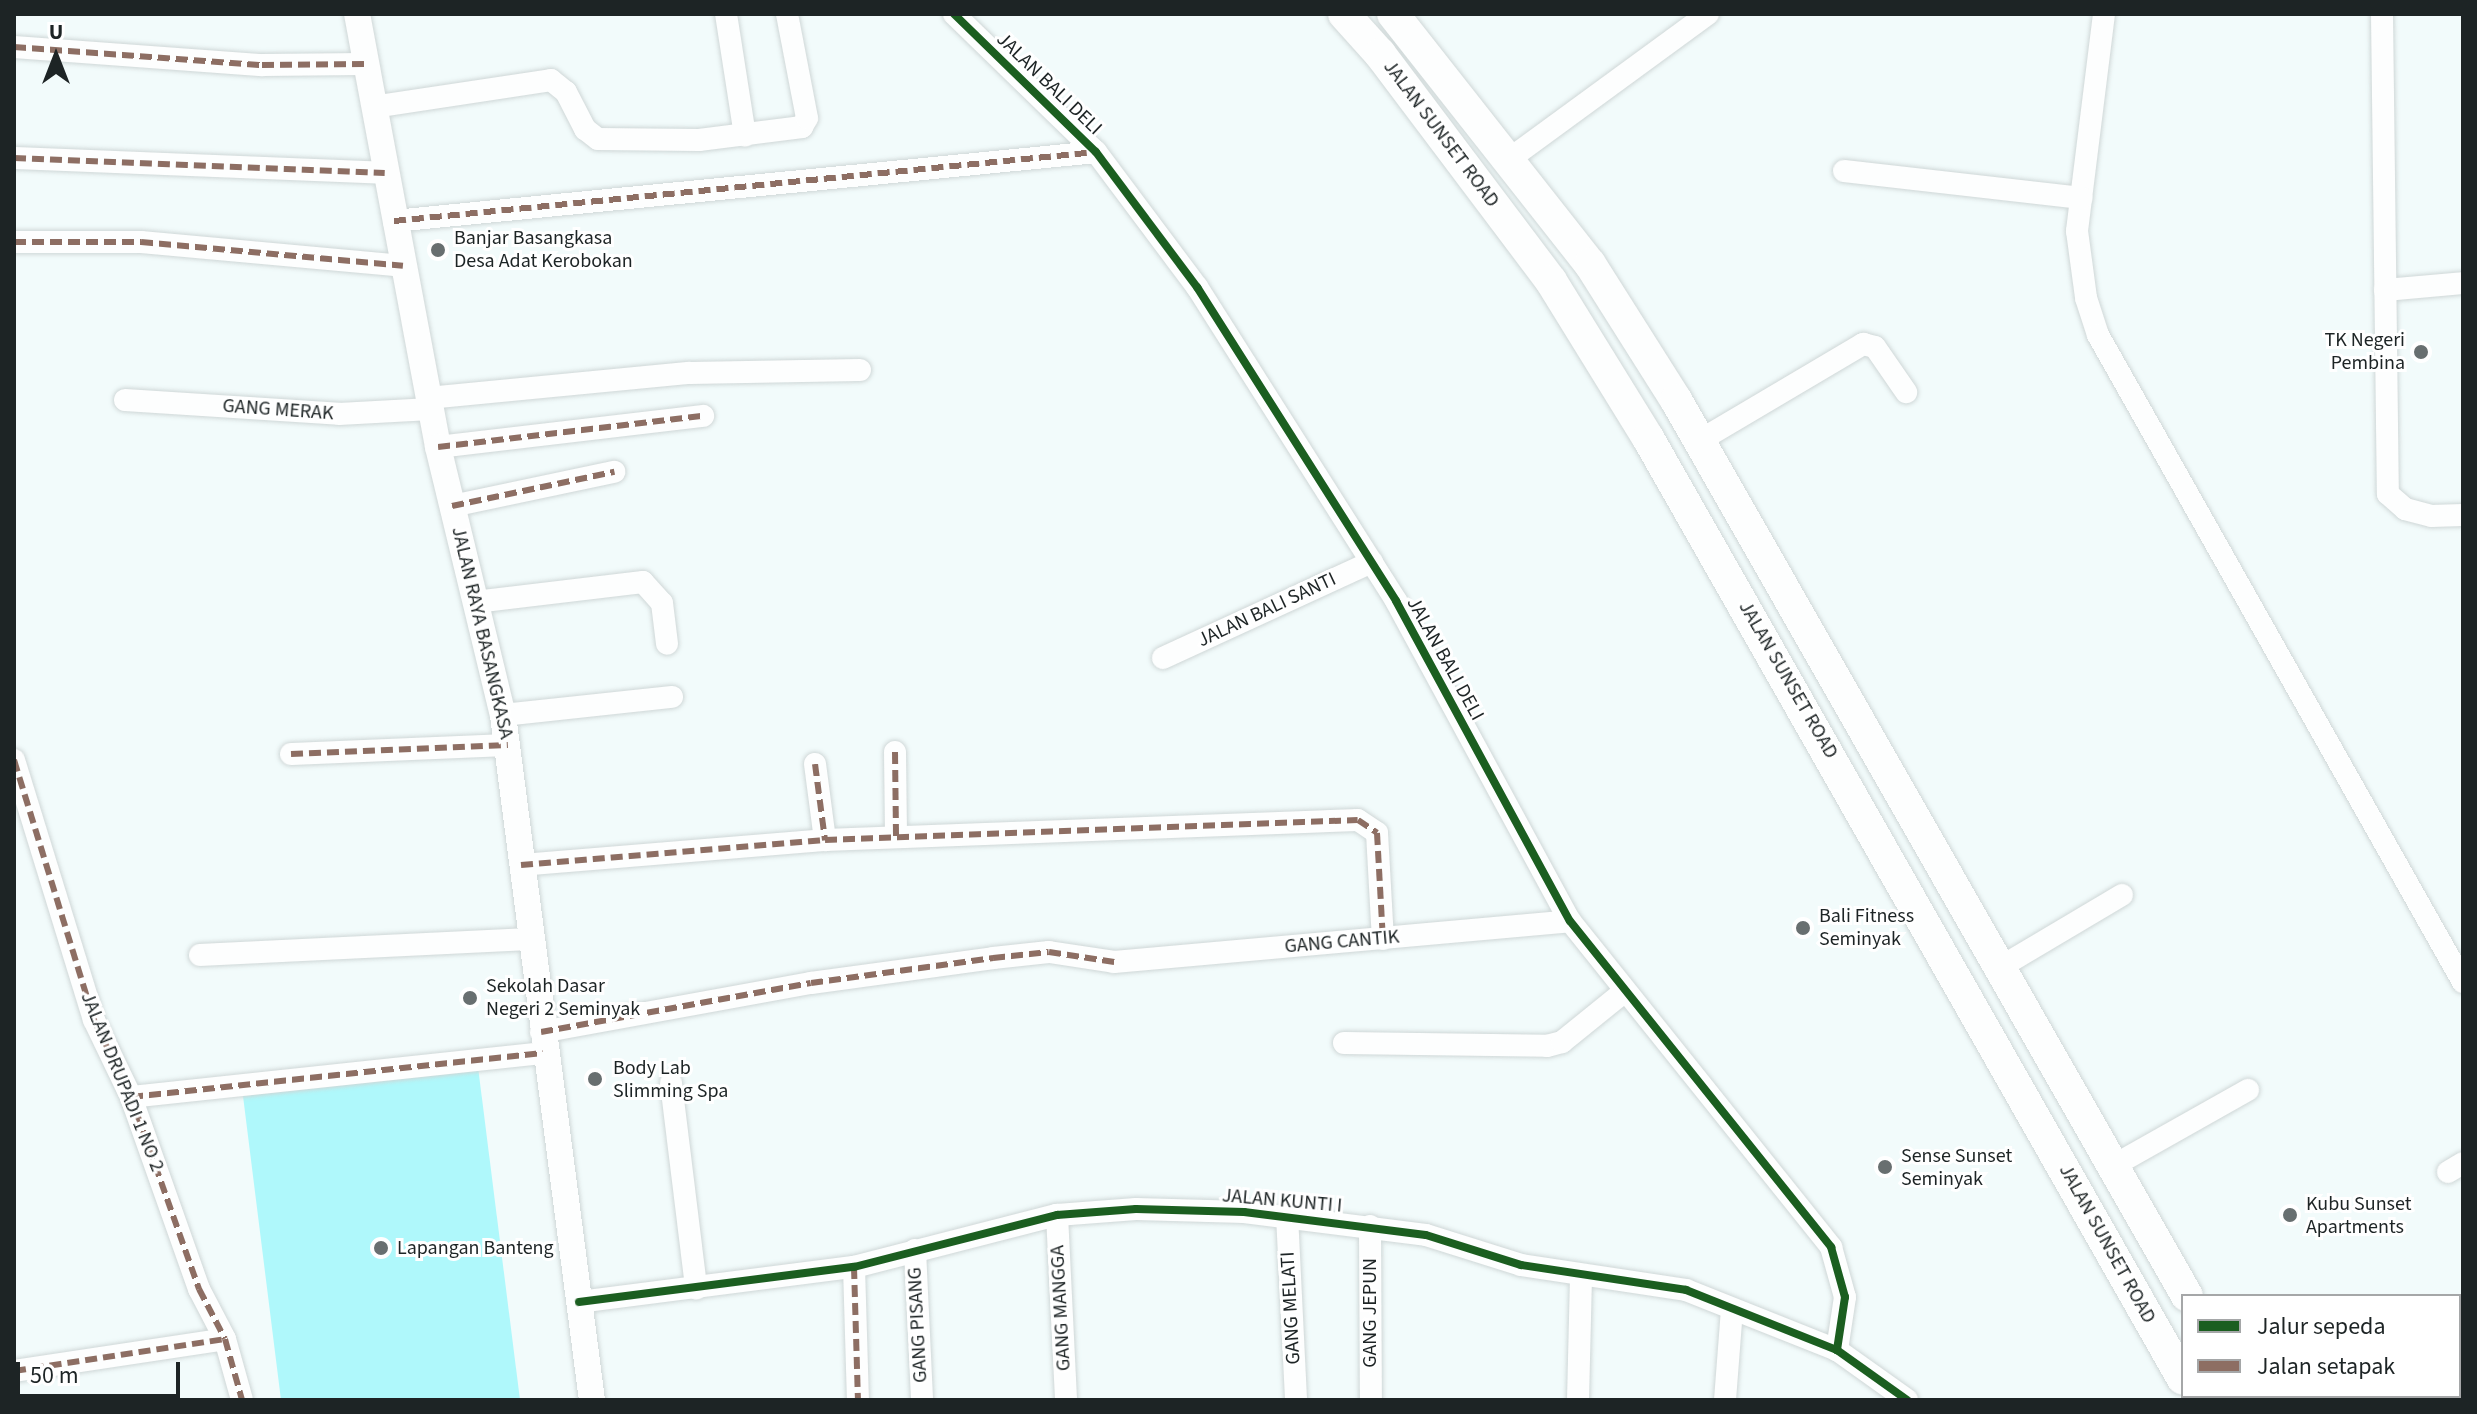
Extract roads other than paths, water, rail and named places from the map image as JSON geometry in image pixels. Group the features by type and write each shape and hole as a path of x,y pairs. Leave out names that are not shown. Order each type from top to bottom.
{"highway":[{"name":"JALAN SUNSET ROAD","path":"1344,14 1389,65 1551,281 1648,438 2181,1375"},
{"name":"JALAN SUNSET ROAD","path":"1393,14 1511,158 1590,264 1699,441 2186,1294"}],"main road":[{"name":"JALAN RAYA BASANGKASA","path":"357,14 438,447 503,715 542,1042 592,1400"}],"street":[{"path":"726,14 745,136"},
{"path":"373,107 551,80 566,92 585,129 598,139 745,136 806,123 787,14"},
{"name":"JALAN BALI DELI","path":"954,14 1096,152 1197,287 1372,562 1570,921 1831,1247 1845,1297 1837,1350"},
{"path":"1511,158 1708,14"},
{"path":"2104,14 2081,198 2079,264 2098,335 2463,982"},
{"path":"2382,14 2388,494 2395,505 2417,513 2463,515"},
{"path":"14,47 262,65 364,64"},
{"path":"394,221 1096,152"},
{"path":"14,158 385,173"},
{"path":"1844,171 2081,198"},
{"path":"14,242 141,242 403,266"},
{"path":"2385,290 2463,283"},
{"path":"1699,441 1863,344 1875,347 1906,392"},
{"name":"GANG MERAK","path":"125,400 339,414 690,373 860,370"},
{"path":"438,447 703,416"},
{"path":"452,506 614,472"},
{"name":"JALAN BALI SANTI","path":"1163,658 1372,562"},
{"path":"475,602 643,582 662,603 667,644"},
{"path":"503,715 672,697"},
{"path":"291,754 508,745"},
{"path":"895,752 896,836"},
{"name":"JALAN DRUPADI 1 NO 2","path":"14,760 94,1020 131,1097 199,1289 225,1339 242,1400"},
{"path":"815,764 825,840"},
{"path":"521,865 896,836 1358,820 1377,833 1383,939"},
{"path":"1999,968 2122,895"},
{"name":"GANG CANTIK","path":"131,1097 542,1042 811,983 993,958 1049,952 1114,962 1570,921"},
{"path":"200,955 529,939"},
{"path":"1344,1043 1547,1046 1562,1042 1625,991"},
{"path":"671,1083 696,1288"},
{"path":"2113,1166 2248,1090"},
{"name":"JALAN KUNTI I","path":"579,1302 854,1267 1057,1215 1136,1209 1287,1215 1426,1235 1521,1265 1581,1275 1649,1280 1837,1350 1907,1400"},
{"name":"GANG MANGGA","path":"1057,1215 1066,1400"},
{"name":"GANG MELATI","path":"1287,1215 1296,1400"},
{"name":"GANG JEPUN","path":"1370,1226 1371,1400"},
{"name":"GANG PISANG","path":"915,1250 922,1400"},
{"path":"854,1267 858,1400"},
{"path":"1578,1400 1581,1275"},
{"path":"1725,1400 1732,1309"},
{"path":"14,1371 225,1339"}],"place":[{"name":"Banjar Basangkasa Desa Adat Kerobokan","path":"438,250"},
{"name":"TK Negeri Pembina","path":"2421,352"},
{"name":"Bali Fitness Seminyak","path":"1803,928"},
{"name":"Sekolah Dasar Negeri 2 Seminyak","path":"470,998"},
{"name":"Body Lab Slimming Spa","path":"595,1079"},
{"name":"Sense Sunset Seminyak","path":"1885,1167"},
{"name":"Kubu Sunset Apartments","path":"2290,1215"},
{"name":"Lapangan Banteng","path":"381,1248"}]}
